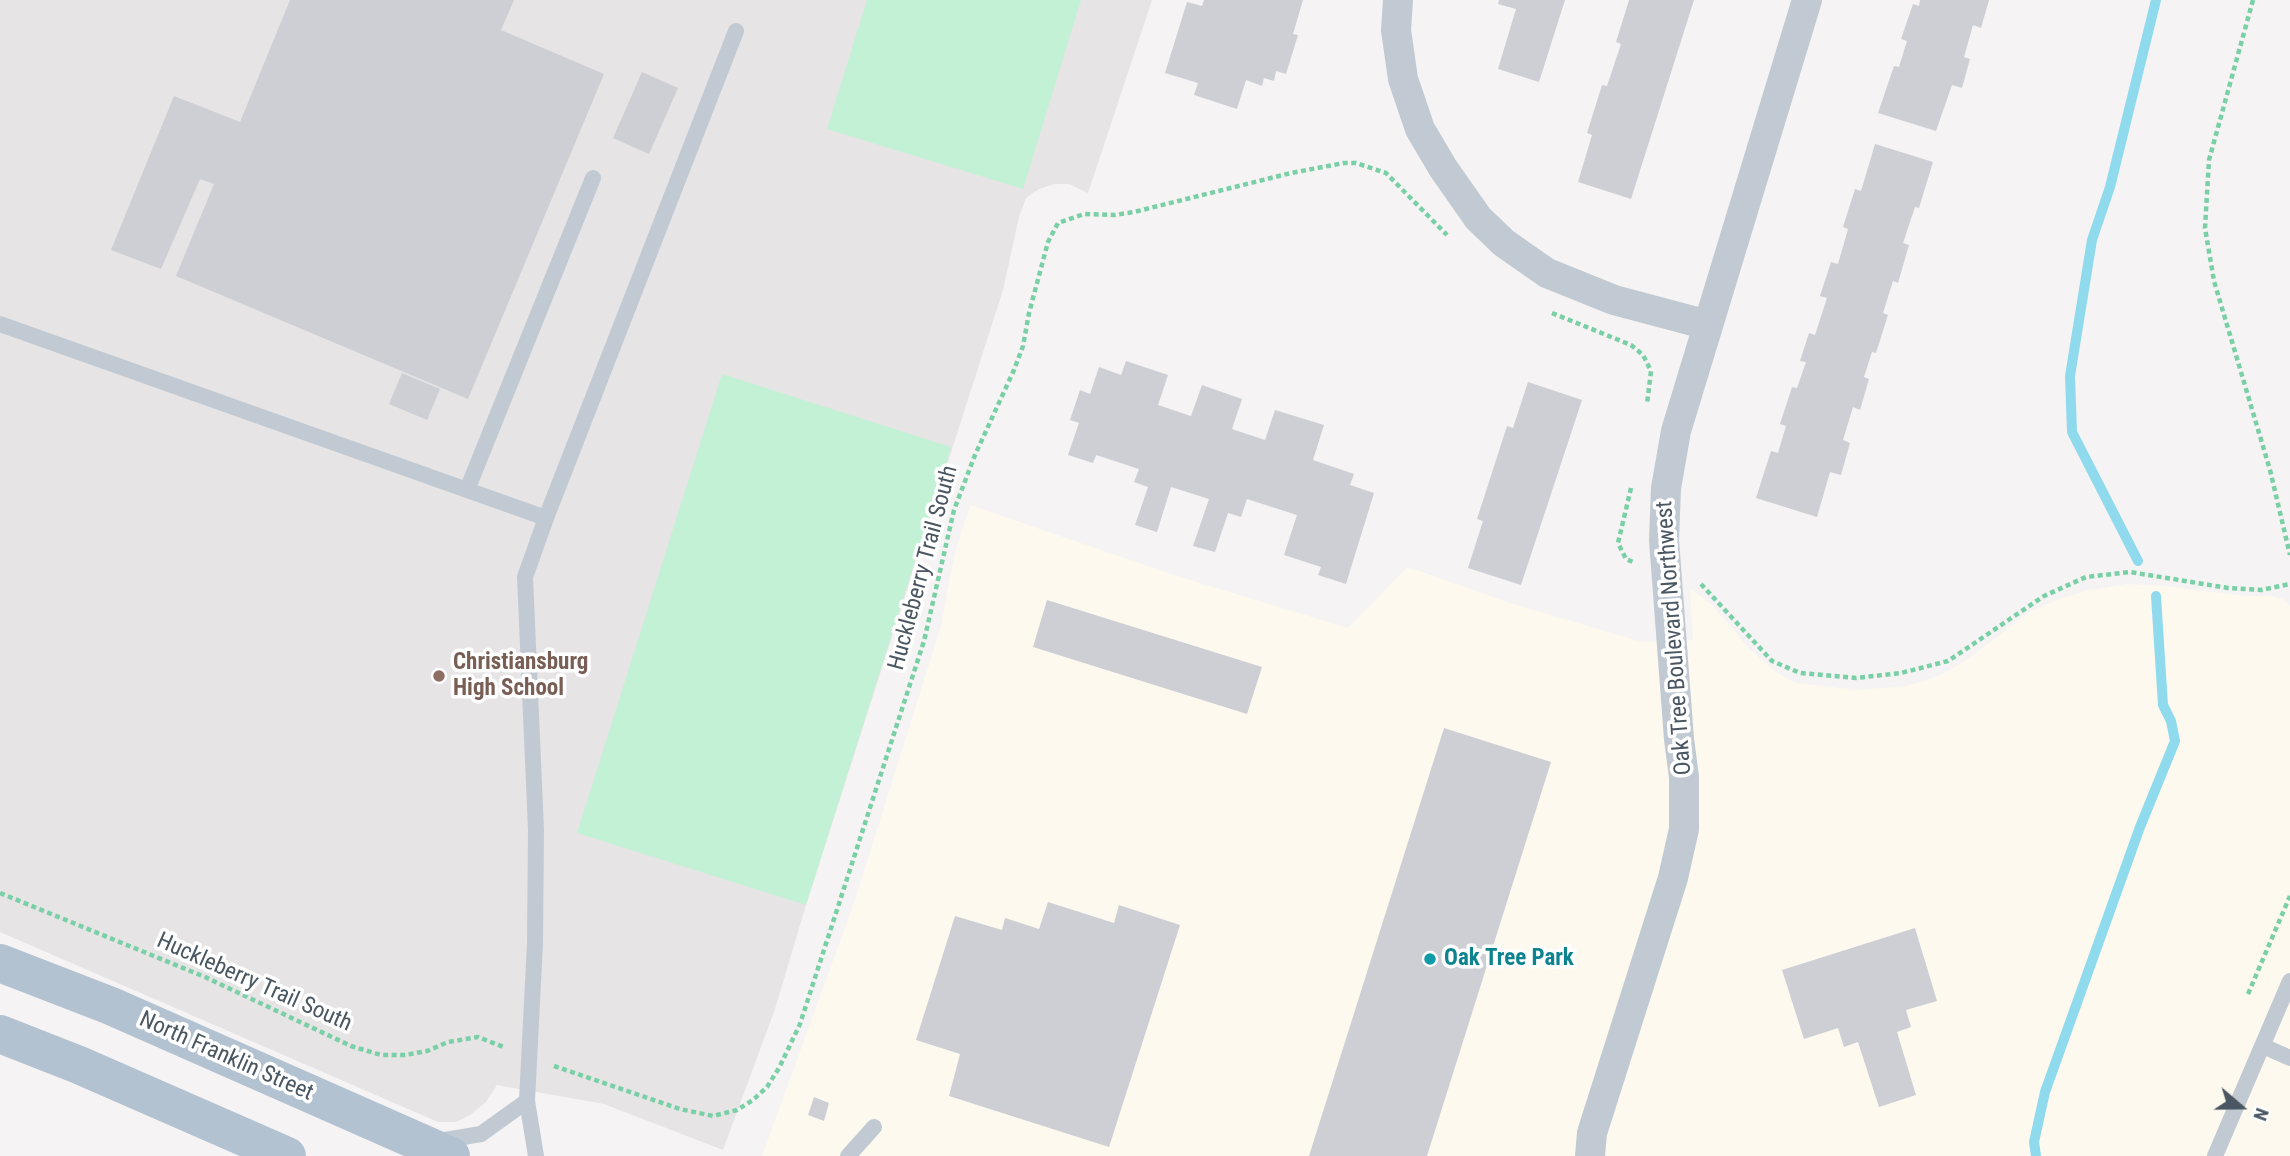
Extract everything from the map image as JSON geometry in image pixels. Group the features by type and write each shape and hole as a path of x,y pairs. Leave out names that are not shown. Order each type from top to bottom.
{"main road":[{"name":"North Franklin Street","path":"0,963 111,1006 437,1150"},
{"path":"0,1034 79,1065 287,1156"}],"street":[{"path":"1398,0 1396,30 1403,79 1420,129 1478,218 1504,243 1547,273 1614,300 1708,326"},
{"name":"Oak Tree Boulevard Northwest","path":"1590,1156 1592,1133 1673,878 1684,829 1684,777 1664,540 1666,488 1676,430 1807,0"}],"lane":[{"path":"536,1156 527,1101 535,943 536,830 525,577 736,31"},
{"path":"467,490 593,178"},
{"path":"0,324 546,518"},
{"path":"2215,1156 2290,981"},
{"path":"2263,1046 2290,1058"},
{"path":"437,1150 481,1135 527,1101"},
{"path":"848,1156 874,1127"}],"path":[{"path":"2253,0 2209,160 2205,228 2214,281 2270,470 2290,555"},
{"name":"Huckleberry Trail South","path":"551,1066 680,1109 713,1116 737,1110 753,1100 767,1087 779,1068 800,1024 924,641 954,510 975,454 1018,358 1048,242 1058,223 1084,214 1115,215 1152,209 1291,173 1345,163 1365,164 1386,173 1434,222"},
{"path":"1548,311 1631,345 1643,355 1651,371 1647,407"},
{"path":"1631,486 1618,543 1626,559 1643,567 1688,575 1704,586 1772,661 1800,673 1856,678 1901,673 1948,661 2044,596 2086,577 2130,572 2228,588 2261,590 2290,584"},
{"name":"Huckleberry Trail South","path":"0,893 205,977 351,1046 382,1055 427,1051 448,1042 478,1037 499,1045"},
{"path":"2248,994 2290,896"}],"shaded area":[{"name":"Christiansburg High School","path":"0,0 1152,0 1088,193 1069,184 1054,184 1039,189 1026,198 1019,217 1003,290 775,1009 723,1150 604,1104 497,1085 486,1102 470,1115 456,1122 438,1122 0,932"},
{"path":"970,505 1174,575 1348,628 1408,567 1510,603 1642,642 1693,640 1690,588 1712,605 1747,646 1773,670 1796,683 1857,690 1907,686 1941,675 1968,659 2028,613 2056,600 2090,590 2127,584 2282,599 2290,606 2290,1156 762,1156 853,906 941,626 954,556"}],"green space":[{"path":"867,0 1081,0 1023,189 827,129"},
{"path":"722,374 951,447 806,905 577,833"}],"building":[{"path":"290,0 514,0 501,30 604,74 468,399 176,276 214,184 200,179 161,269 111,250 174,96 240,122"},
{"path":"1204,0 1303,0 1293,34 1298,35 1286,74 1276,71 1274,81 1264,78 1262,86 1246,80 1237,109 1194,95 1198,83 1165,73 1187,2 1202,6"},
{"path":"1499,0 1565,0 1539,82 1498,69 1516,9 1498,4"},
{"path":"1629,0 1694,0 1631,199 1578,182 1592,135 1587,133 1602,85 1607,86 1621,44 1616,42"},
{"path":"1920,0 1989,0 1981,28 1973,25 1964,57 1970,59 1962,88 1952,85 1936,131 1878,113 1894,66 1899,67 1907,41 1901,39 1913,4 1919,6"},
{"path":"642,72 678,88 649,154 613,138"},
{"path":"1875,144 1933,162 1919,208 1915,207 1903,243 1909,245 1898,283 1893,281 1883,313 1888,315 1876,353 1872,352 1864,377 1869,379 1860,410 1853,407 1843,440 1850,443 1841,475 1830,472 1817,517 1756,498 1771,451 1778,453 1786,426 1780,424 1792,387 1797,388 1806,362 1800,361 1809,333 1815,335 1827,298 1820,296 1831,262 1838,264 1848,229 1843,227 1855,189 1861,191"},
{"path":"1126,361 1168,375 1158,405 1191,416 1202,385 1242,399 1232,429 1265,440 1275,410 1324,425 1313,460 1354,474 1350,485 1374,493 1346,584 1318,575 1321,567 1284,555 1297,515 1247,499 1241,517 1228,513 1215,552 1193,546 1209,499 1171,487 1157,532 1135,525 1148,487 1134,482 1139,469 1096,455 1093,463 1068,455 1079,423 1070,420 1080,390 1090,394 1099,367 1121,375"},
{"path":"402,373 440,389 427,420 389,404"},
{"path":"1528,382 1582,400 1521,585 1468,568 1483,521 1477,519 1507,426 1513,428"},
{"path":"1047,600 1262,667 1247,714 1033,647"},
{"name":"Oak Tree Park","path":"1444,728 1551,762 1427,1156 1309,1156"},
{"path":"1048,902 1114,923 1119,905 1180,925 1109,1147 949,1096 960,1054 916,1040 955,916 1002,930 1005,918 1039,929"},
{"path":"1915,928 1937,1001 1906,1010 1911,1027 1897,1032 1916,1095 1879,1107 1858,1042 1844,1047 1838,1028 1804,1039 1782,970"},
{"path":"814,1097 829,1103 824,1121 808,1115"}],"waterway":[{"path":"2138,561 2072,432 2070,376 2092,240 2110,187 2156,0"},
{"path":"2036,1156 2034,1142 2045,1092 2140,827 2175,741 2171,721 2163,705 2156,596"}],"place":[{"name":"Christiansburg High School","path":"439,676"},
{"name":"Oak Tree Park","path":"1430,959"}]}
